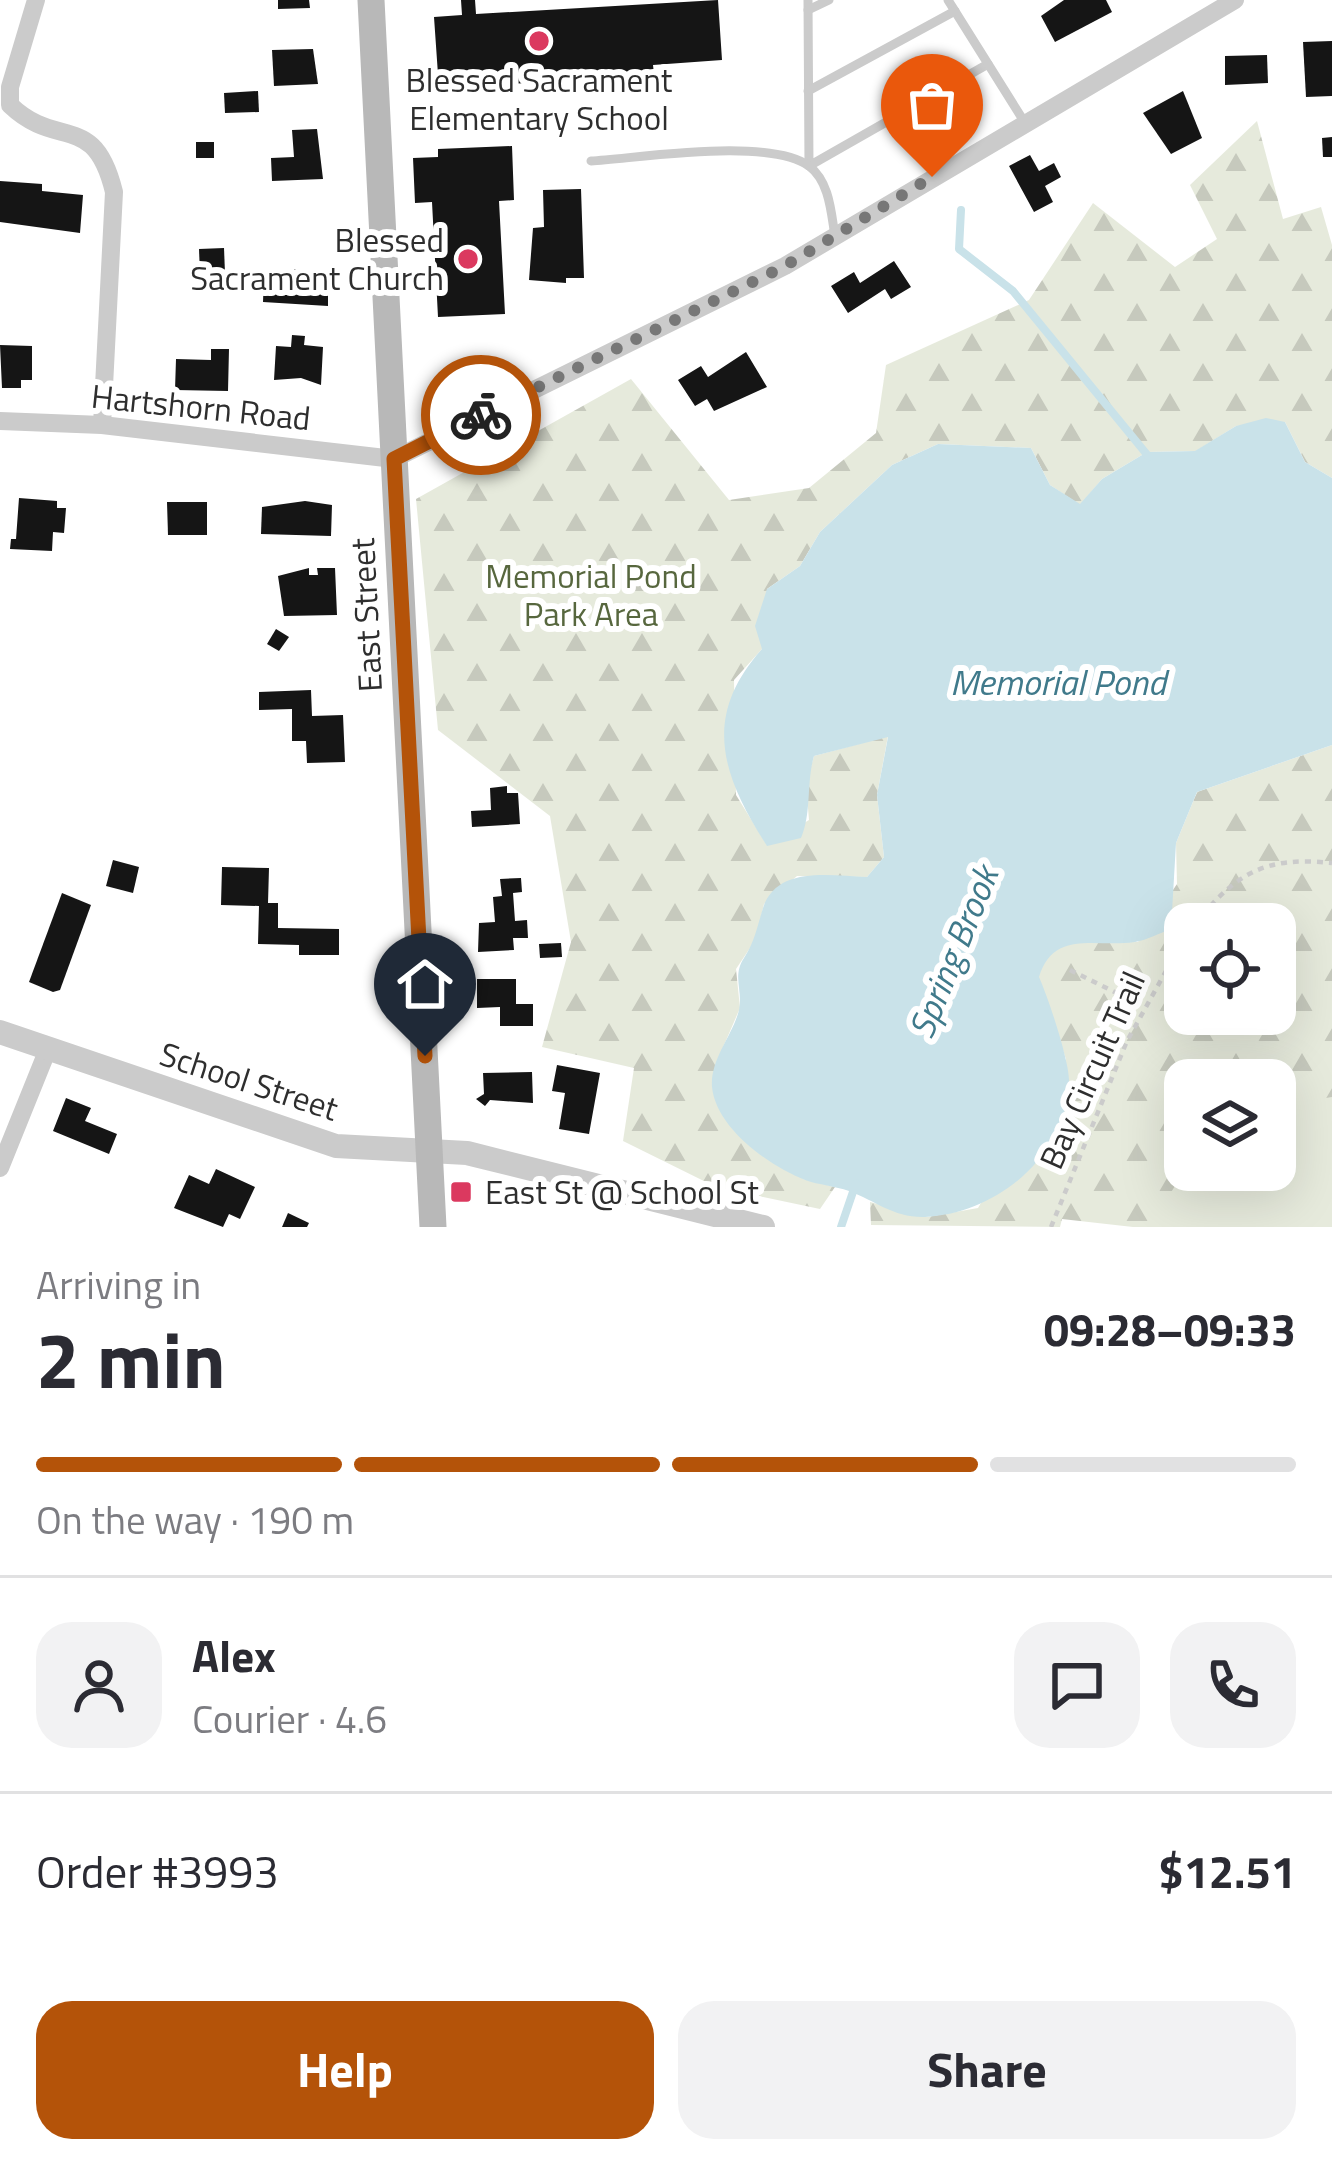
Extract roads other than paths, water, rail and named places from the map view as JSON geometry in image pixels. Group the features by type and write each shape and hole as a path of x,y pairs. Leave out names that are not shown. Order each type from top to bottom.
{"main road":[{"name":"East Street","path":"371,0 433,1227"}],"street":[{"path":"36,0 10,87 10,106 23,118 93,144 106,156 114,192 102,425"},
{"path":"394,459 785,266 1235,0"},
{"name":"Hartshorn Road","path":"0,421 102,425 394,459"},
{"name":"School Street","path":"0,1032 336,1146 430,1148 763,1227"},
{"path":"0,1168 48,1049"}],"lane":[{"path":"830,0 808,5 809,166 830,202 835,236"},
{"path":"948,0 1025,123"},
{"path":"808,91 955,11"},
{"path":"809,166 988,64"},
{"path":"591,161 739,152 788,157 809,166"}],"water":[{"name":"Memorial Pond","path":"1266,418 1285,422 1305,462 1332,478 1332,745 1197,792 1176,843 1173,903 1164,903 1164,932 1135,942 1065,946 1046,962 1039,977 1069,1080 1056,1133 1024,1176 977,1205 914,1217 849,1191 805,1180 776,1165 734,1131 712,1087 715,1067 739,1010 739,971 763,908 780,885 807,876 867,877 884,857 877,795 888,737 814,756 801,838 767,846 730,771 725,723 743,674 762,649 755,626 767,589 800,566 820,532 892,465 938,444 1031,448 1050,485 1080,504 1102,479 1147,452 1195,451 1236,426"}],"waterway":[{"path":"961,210 959,249 1013,291 1149,457"},
{"name":"Spring Brook","path":"841,1227 856,1183"}],"place":[{"name":"Blessed Sacrament Elementary School","path":"539,41"},
{"name":"Blessed Sacrament Church","path":"468,259"},
{"name":"East St @ School St","path":"461,1192"}],"park label":[{"name":"Memorial Pond Park Area","path":"591,595"}]}
